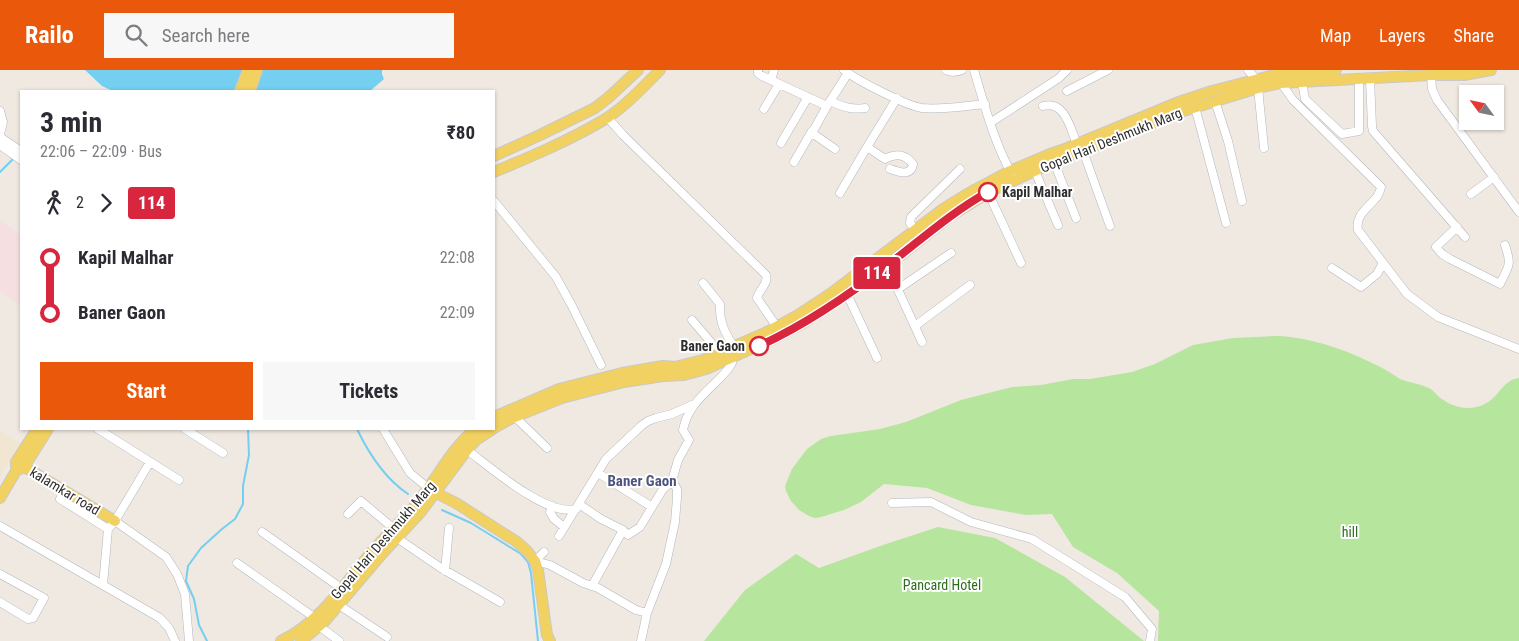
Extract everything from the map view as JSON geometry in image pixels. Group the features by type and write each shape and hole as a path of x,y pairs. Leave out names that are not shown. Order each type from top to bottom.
{"main road":[{"path":"240,90 248,70"},
{"path":"250,90 258,70"},
{"path":"495,156 540,136 594,108 608,98 638,70"},
{"path":"495,172 546,149 607,117 633,96 660,70"},
{"name":"Gopal Hari Deshmukh Marg","path":"495,417 559,389 608,381 688,375 706,369 728,352 777,327 830,294 956,201 1012,175 1080,148 1215,101 1257,84 1267,77 1336,70"},
{"name":"Gopal Hari Deshmukh Marg","path":"1285,75 1302,82 1464,75 1491,70"},
{"name":"Gopal Hari Deshmukh Marg","path":"1012,175 1035,171 1080,148 1192,97 1257,84"},
{"name":"Gopal Hari Deshmukh Marg","path":"728,352 788,332 887,266 986,188"},
{"name":"Gopal Hari Deshmukh Marg","path":"495,427 515,417 608,381"},
{"path":"0,498 19,466 37,430"},
{"path":"19,466 47,430"},
{"name":"Gopal Hari Deshmukh Marg","path":"300,641 317,622 341,588 395,533 420,513 460,444 475,430"},
{"name":"Gopal Hari Deshmukh Marg","path":"432,490 476,440 490,430"},
{"name":"kalamkar road","path":"19,466 65,490 111,525"},
{"path":"432,490 517,542 535,561 538,570 547,635 550,641"},
{"name":"Gopal Hari Deshmukh Marg","path":"281,641 317,622 339,605 395,533"}],"street":[{"path":"758,70 758,73 762,76 808,97 854,110 866,108"},
{"path":"771,80 774,70"},
{"path":"859,79 862,70"},
{"path":"946,70 948,72 957,72 962,70"},
{"path":"974,70 990,123 1012,175"},
{"path":"990,123 1059,78 1067,70"},
{"path":"1066,91 1108,70"},
{"path":"1248,70 1253,74 1257,84 1264,148"},
{"path":"794,162 846,72 878,90 920,107 942,108 984,104"},
{"path":"1285,75 1293,100 1381,187 1378,196 1360,215 1357,226 1407,294 1438,317 1519,349"},
{"path":"1431,75 1432,89 1437,100 1519,212"},
{"path":"1302,82 1305,99 1338,131 1346,134 1359,131 1364,79"},
{"path":"1364,79 1374,131 1465,237"},
{"path":"764,109 779,84"},
{"path":"781,143 808,97"},
{"path":"840,193 897,98"},
{"path":"1215,101 1228,141 1242,201"},
{"path":"1043,106 1054,105 1060,108 1080,148 1110,226"},
{"path":"1195,107 1226,224"},
{"path":"0,111 3,122 0,136 20,149"},
{"path":"607,117 766,275 767,281 757,298 777,327"},
{"path":"812,131 814,135 835,149"},
{"path":"3,146 20,159"},
{"path":"867,148 886,159 896,154 901,155 913,164 910,171 903,173 890,169"},
{"path":"1054,162 1076,218"},
{"path":"916,231 910,223 911,217 960,169"},
{"path":"1035,171 1058,225"},
{"path":"1471,194 1494,177"},
{"path":"986,188 1021,263"},
{"path":"495,202 556,277 601,365 600,371 608,381"},
{"path":"1457,227 1436,247 1450,259 1500,284 1510,260 1505,245"},
{"path":"898,288 951,253"},
{"path":"1332,268 1361,286 1378,274 1383,263"},
{"path":"887,266 922,342"},
{"path":"559,536 606,459 641,426 656,418 672,414 692,405 732,363 721,324 720,304 703,283"},
{"path":"915,326 970,285"},
{"path":"847,294 878,358"},
{"path":"692,320 728,352"},
{"path":"467,450 518,488 553,506 566,510 578,506 623,530 628,535 640,527 663,489 672,481 678,460 689,440 683,430 692,405"},
{"path":"515,417 547,448"},
{"path":"100,430 179,480"},
{"path":"187,430 223,453"},
{"path":"384,430 410,473 432,490"},
{"path":"103,585 111,525 150,462"},
{"path":"598,473 652,507"},
{"path":"642,641 647,614 666,564 675,522 677,489 672,481"},
{"path":"348,514 361,501 395,533 445,571 500,602"},
{"path":"892,503 932,502 971,522 1032,539 1125,597 1152,629 1150,641"},
{"path":"553,506 550,512 551,516 564,527"},
{"path":"111,525 166,557 170,562 185,594 189,641"},
{"path":"0,526 160,618 169,628 175,641"},
{"path":"445,571 449,528"},
{"path":"592,586 623,530"},
{"path":"262,532 341,588"},
{"path":"535,561 544,552"},
{"path":"535,561 550,565 647,614"},
{"path":"237,563 340,641"},
{"path":"0,574 44,598 33,618 28,619 0,602"},
{"path":"339,605 387,637"}],"shaded area":[{"path":"0,220 20,235 20,305 0,291"},
{"path":"0,431 21,444 0,476"}],"green space":[{"name":"hill","path":"1276,336 1318,342 1346,351 1386,370 1400,379 1429,388 1444,400 1465,408 1485,404 1506,384 1519,378 1519,641 1158,641 1159,611 1117,573 1073,547 1052,514 1026,515 971,505 927,488 884,484 861,502 844,510 815,518 799,510 791,501 786,491 785,486 792,469 807,449 821,439 880,429 906,422 961,400 1012,387 1041,385 1073,379 1090,379 1132,372 1155,364 1193,345 1233,338"},
{"name":"Pancard Hotel","path":"938,527 995,538 1065,577 1144,641 704,641 745,590 796,554 819,568"}],"water":[{"path":"85,70 382,70 384,79 371,90 111,90 102,86"}],"waterway":[{"path":"0,172 14,158"},
{"path":"207,641 199,625 194,599 186,581 188,566 201,548 235,519 243,504 243,486 249,455 248,430"},
{"path":"358,430 384,473 408,494"},
{"path":"442,510 471,523 521,554 528,562 531,573 538,641"}],"bus line":[{"name":"114","path":"759,346 788,332 819,313 887,266 949,217 988,192"}],"place":[{"name":"Kapil Malhar","path":"988,192"},
{"name":"Baner Gaon","path":"759,346"}],"district":[{"name":"Baner Gaon","path":"642,481"}]}
